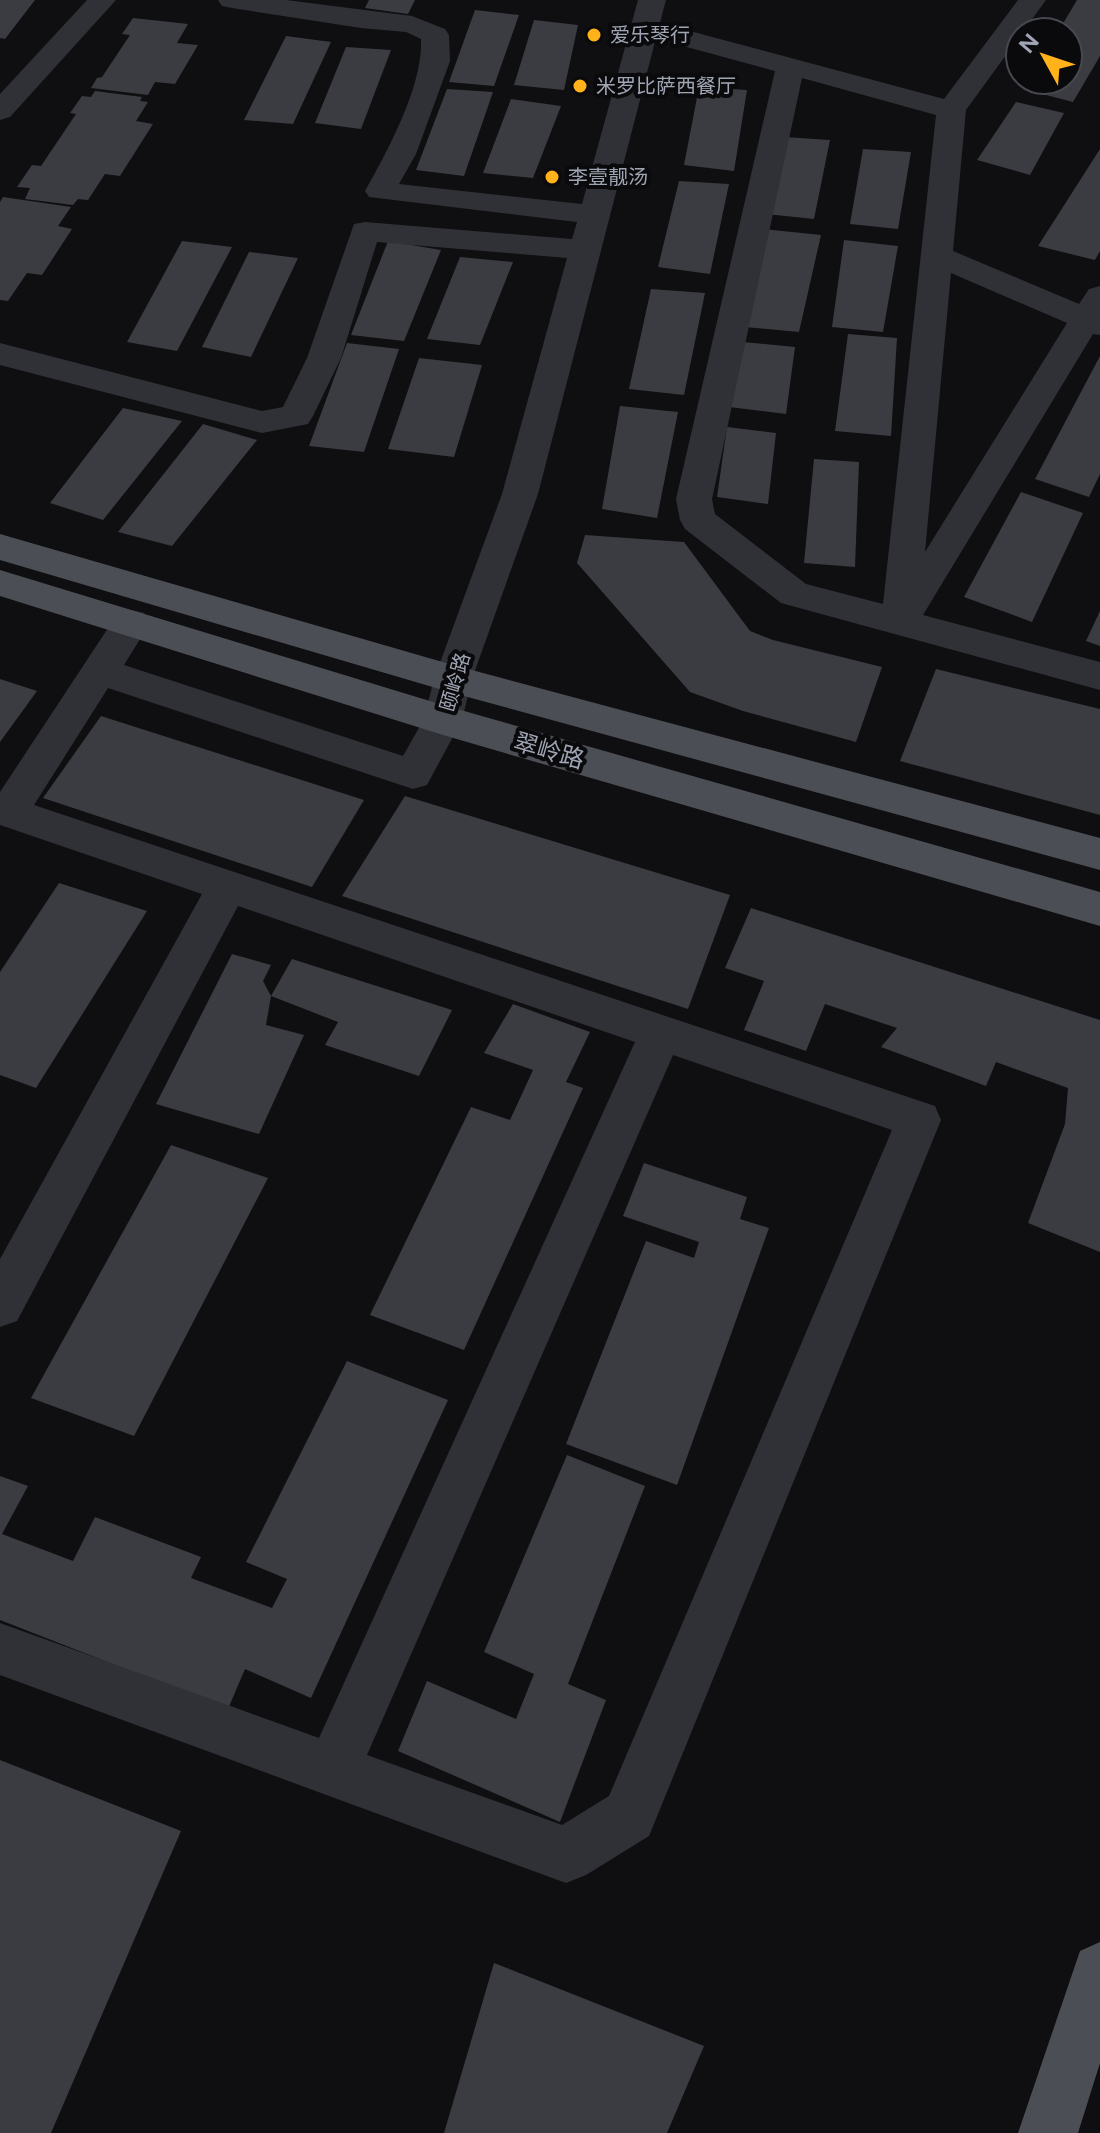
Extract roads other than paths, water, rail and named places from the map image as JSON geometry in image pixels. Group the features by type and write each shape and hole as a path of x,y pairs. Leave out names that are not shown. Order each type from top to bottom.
{"main road":[{"name":"翠岭路","path":"0,547 468,683 1100,854"},
{"name":"翠岭路","path":"0,583 443,720 1100,909"},
{"path":"1048,2133 1100,1971"}],"street":[{"path":"0,111 102,0"},
{"path":"0,354 262,422 296,416 324,358 380,191 401,154 436,61 435,35 412,24 361,20 232,0"},
{"name":"颐岭路","path":"468,683 652,0"},
{"name":"颐岭路","path":"443,720 468,683 682,0"},
{"path":"900,621 951,110 1032,0"},
{"path":"671,34 951,110"},
{"path":"790,68 694,499 698,520 794,594 1100,676"},
{"path":"380,191 594,215"},
{"path":"365,231 585,250"},
{"path":"900,621 1095,314 935,255"},
{"path":"0,1649 566,1855 629,1816 919,1120 4,810 131,623"},
{"path":"99,671 413,774 443,720"},
{"path":"0,1305 228,886"},
{"path":"333,1769 661,1033"}],"place":[{"name":"爱乐琴行","path":"594,35"},
{"name":"米罗比萨西餐厅","path":"580,86"},
{"name":"李壹靓汤","path":"552,177"}]}
